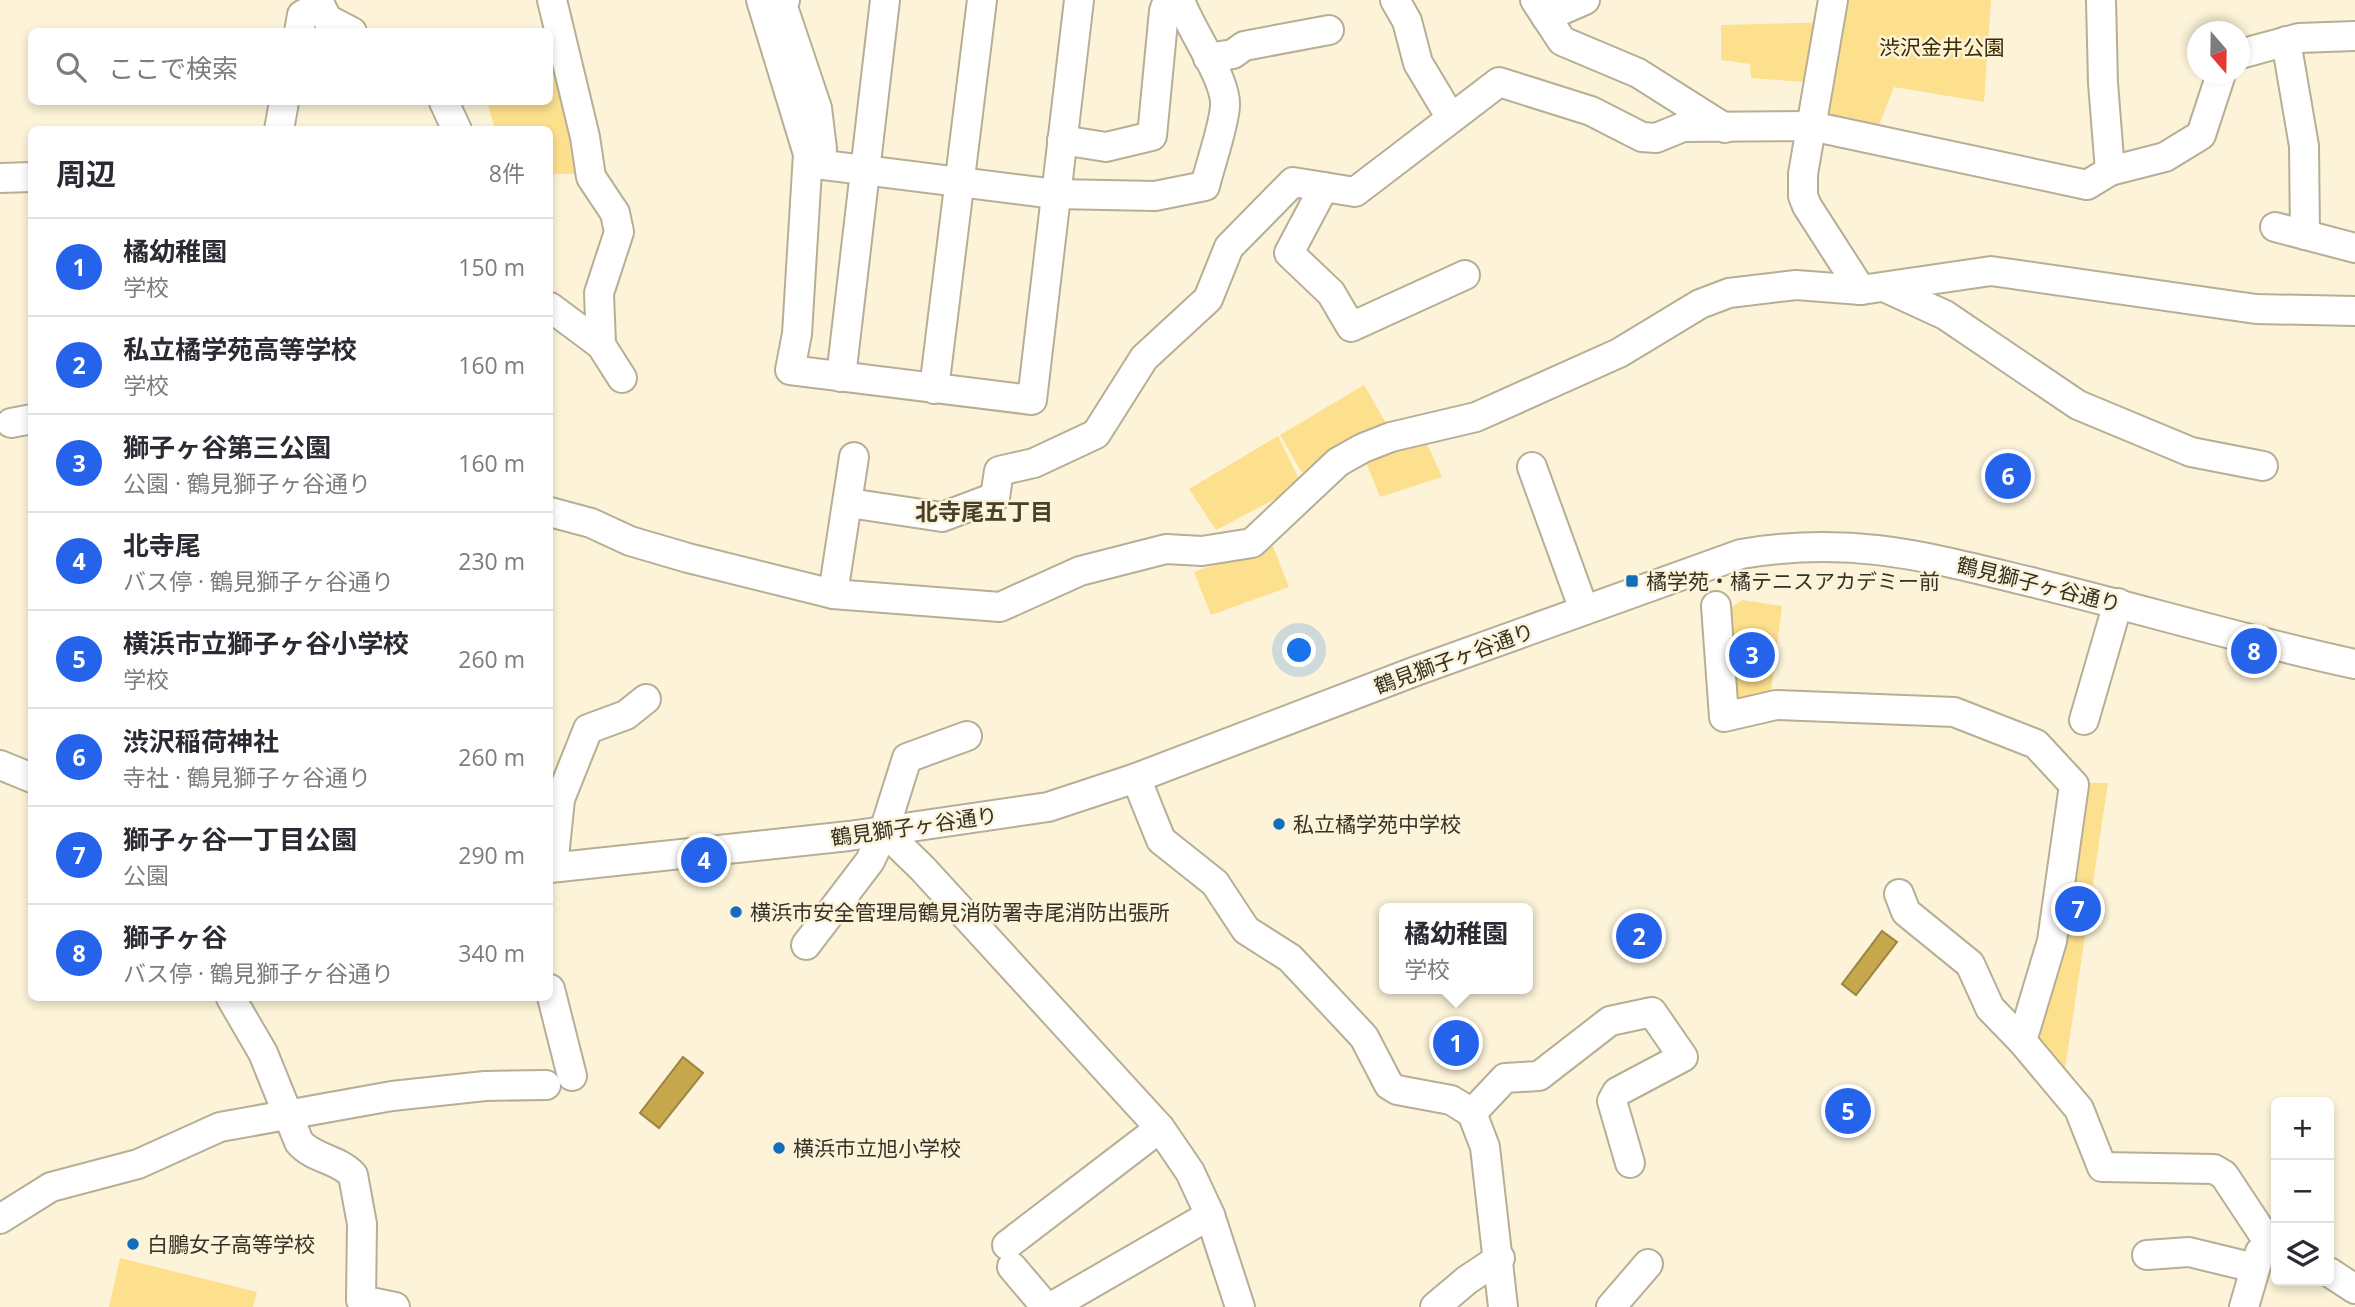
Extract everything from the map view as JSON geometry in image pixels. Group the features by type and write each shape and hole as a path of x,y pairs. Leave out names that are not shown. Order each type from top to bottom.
{"street":[{"path":"551,0 585,136 591,177 615,213 619,232 600,292 601,345"},
{"path":"761,0 816,164"},
{"path":"785,0 783,7 817,108 816,164 797,334 790,370 1032,400 1079,0"},
{"path":"841,377 885,0"},
{"path":"934,389 982,0"},
{"path":"1395,0 1407,21 1418,63 1451,118"},
{"path":"1585,0 1541,8 1562,41 1638,73 1725,128"},
{"path":"1833,0 1803,174 1803,196 1872,289 1945,315 2078,405 2192,452 2263,466"},
{"path":"2101,0 2102,83 2110,171"},
{"path":"816,164 1055,194 1155,196 1205,186 1225,104 1209,58 1187,22 1178,1 1164,11 1152,136 1106,147 1062,140"},
{"path":"300,28 303,15 318,3 327,19 344,28"},
{"path":"1209,58 1233,54 1244,46 1329,30"},
{"path":"2250,51 2286,41 2355,36"},
{"path":"2286,41 2304,146 2305,235"},
{"path":"849,502 942,517 995,497 999,471 1034,463 1096,434 1144,358 1208,299 1229,247 1293,182 1355,192 1499,82 1591,111 1642,137 1656,138 1683,127 1811,126 2087,185 2110,171 2165,157 2200,135 2218,84"},
{"path":"280,126 283,105"},
{"path":"444,105 455,126"},
{"path":"0,178 28,177"},
{"path":"1324,187 1289,253 1331,293 1351,327 1465,275"},
{"path":"2275,227 2355,248"},
{"path":"553,513 591,523 630,541 688,558 833,594 1000,607 1080,571 1166,549 1202,551 1252,543 1338,462 1363,448 1391,437 1476,417 1619,353 1700,304 1729,293 1796,285 1872,289 1991,271 2256,309 2355,311"},
{"path":"553,309 601,345 622,378"},
{"path":"833,594 854,457"},
{"path":"1532,467 1584,610"},
{"name":"鶴見獅子ヶ谷通り","path":"553,868 884,831 1048,807 1136,778 1741,554 1822,545 1910,553 2118,603 2288,650 2355,664"},
{"path":"2084,720 2118,603"},
{"path":"1717,606 1724,718 1776,705 1954,712 2036,744 2074,785 2052,941 2022,1041"},
{"path":"553,853 560,799 588,729 626,715 646,699"},
{"path":"806,945 870,860 884,831 907,758 967,736"},
{"path":"0,765 28,776"},
{"path":"1136,778 1161,840 1215,883 1246,930 1290,958 1355,1027 1364,1037 1389,1085 1397,1090 1451,1100 1472,1113 1486,1147 1491,1215 1500,1258 1503,1307"},
{"path":"884,831 923,869 1160,1128 1190,1172 1210,1215 1240,1307"},
{"path":"1899,894 1906,912 1970,964 1990,1008 2022,1041 2079,1109 2102,1167 2214,1169 2224,1175 2270,1240 2255,1268 2244,1307"},
{"path":"233,1001 262,1053 305,1150 348,1169 353,1175 362,1224 361,1300 395,1307"},
{"path":"0,1219 51,1187 138,1164 220,1127 392,1096 559,1080 551,1001"},
{"path":"1472,1113 1505,1078 1539,1076 1610,1021 1652,1012 1683,1057 1617,1092 1612,1101 1630,1163"},
{"path":"1160,1128 1010,1256 1049,1307 1210,1215"},
{"path":"2147,1255 2189,1252 2255,1268"},
{"path":"1435,1307 1467,1280 1500,1258"},
{"path":"1611,1307 1648,1264"}],"green space":[{"name":"渋沢金井公園","path":"1845,0 1991,0 1984,102 1894,87 1877,130 1823,119 1829,84 1751,78 1750,64 1721,60 1721,25 1841,22"},
{"path":"553,52 583,174 554,174 553,180 553,126 494,126 488,105 553,105"},
{"path":"1364,385 1387,425 1302,473 1280,435"},
{"path":"1423,435 1442,477 1380,497 1364,457"},
{"path":"1278,436 1302,485 1216,530 1189,489"},
{"path":"1272,544 1289,587 1211,615 1194,572"},
{"path":"1742,600 1782,606 1770,699 1732,708 1725,612"},
{"path":"2085,783 2108,783 2064,1075 2033,1039"},
{"path":"120,1258 257,1292 253,1307 109,1307"}],"shaded area":[{"path":"1882,931 1897,942 1856,995 1842,984"},
{"path":"683,1057 703,1073 659,1128 640,1113"}],"place":[{"name":"渋沢稲荷神社","path":"2008,476"},
{"name":"橘学苑・橘テニスアカデミー前","path":"1632,581"},
{"name":"獅子ヶ谷","path":"2254,651"},
{"name":"獅子ヶ谷第三公園","path":"1752,655"},
{"name":"私立橘学苑中学校","path":"1279,824"},
{"name":"北寺尾","path":"704,860"},
{"name":"獅子ヶ谷一丁目公園","path":"2078,909"},
{"name":"横浜市安全管理局鶴見消防署寺尾消防出張所","path":"736,912"},
{"name":"私立橘学苑高等学校","path":"1639,936"},
{"name":"橘幼稚園","path":"1456,1043"},
{"name":"横浜市立獅子ヶ谷小学校","path":"1848,1111"},
{"name":"横浜市立旭小学校","path":"779,1148"},
{"name":"白鵬女子高等学校","path":"133,1244"}],"district":[{"name":"北寺尾五丁目","path":"984,511"}]}
